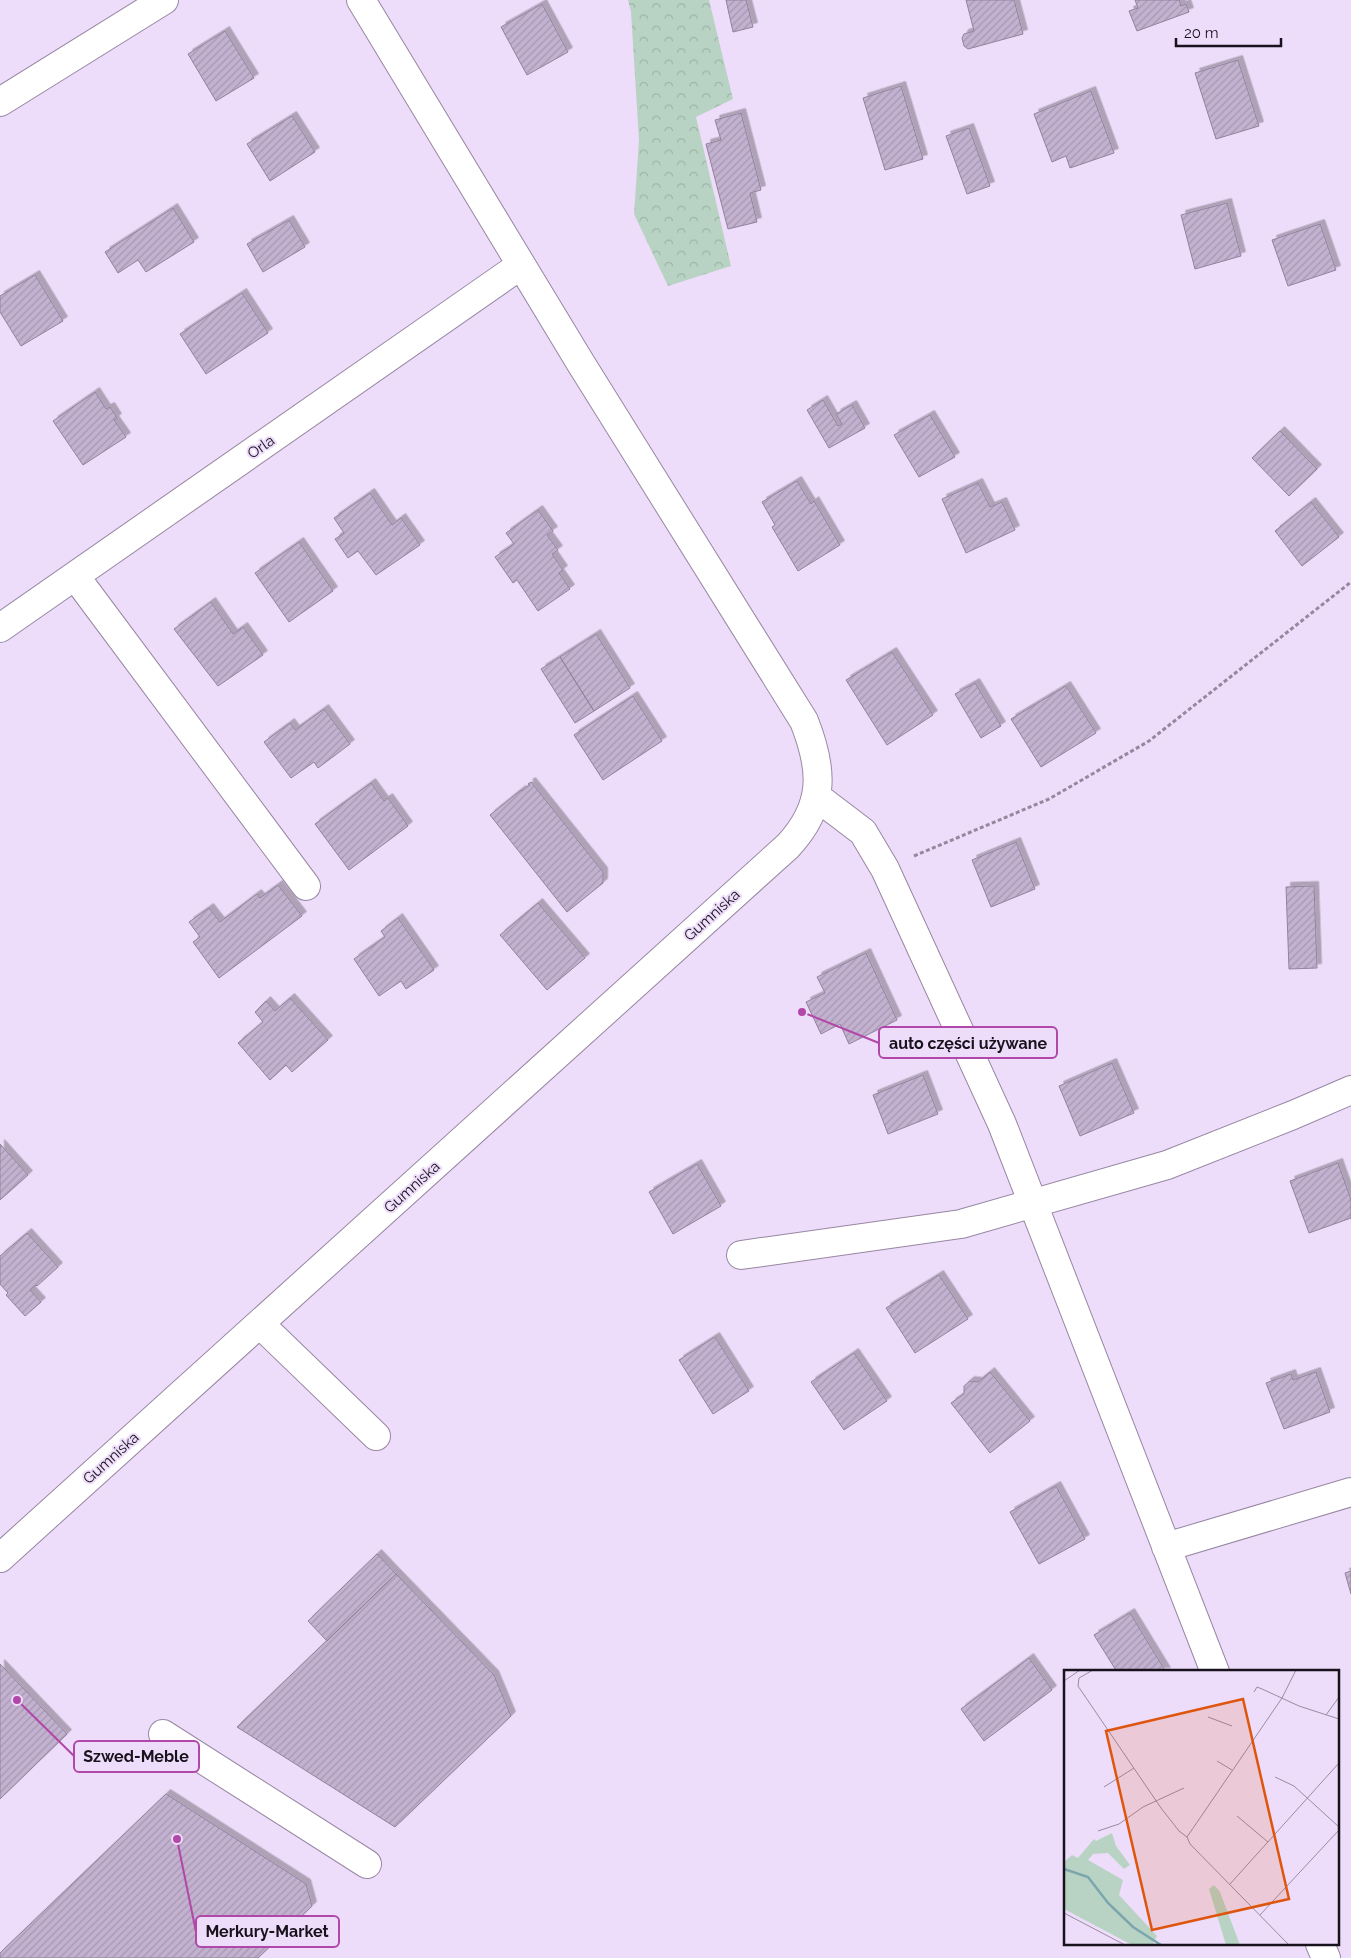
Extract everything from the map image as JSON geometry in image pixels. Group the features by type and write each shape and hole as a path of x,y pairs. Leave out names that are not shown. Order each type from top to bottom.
{"street":[{"path":"0,102 164,0"},
{"path":"361,0 521,265 804,721 813,744 818,768 815,803 863,832 885,868 1002,1124 1213,1670"},
{"name":"Orla","path":"0,628 521,265"},
{"path":"75,576 306,886"},
{"name":"Gumniska","path":"0,1558 788,846 807,822 815,803"},
{"path":"741,1255 962,1224 1167,1165 1351,1090"},
{"path":"260,1324 376,1436"},
{"path":"1166,1547 1351,1492"},
{"path":"163,1734 367,1864"},
{"path":"1321,1946 1326,1958"}],"path":[{"path":"885,868 1049,799 1149,741 1351,582"}],"green space":[{"path":"628,0 709,0 733,99 696,117 731,266 668,286 634,214 639,140 631,12"}],"building":[{"path":"726,0 746,0 753,27 733,32"},
{"path":"966,0 1014,0 1023,34 968,49 964,46 962,38 964,34 974,31"},
{"path":"1135,0 1179,0 1181,6 1186,4 1189,12 1137,31 1129,11 1138,8"},
{"path":"542,4 568,52 527,75 501,27"},
{"path":"225,31 254,78 216,101 188,54"},
{"path":"1238,60 1259,126 1216,139 1195,73"},
{"path":"901,86 923,159 885,170 863,98"},
{"path":"1091,91 1114,153 1070,168 1066,156 1052,162 1034,114"},
{"path":"741,113 761,190 750,193 757,222 728,229 706,144 721,140 715,120"},
{"path":"292,116 315,152 270,181 247,144"},
{"path":"969,128 990,186 967,194 946,136"},
{"path":"1227,203 1241,256 1195,269 1181,215"},
{"path":"173,208 194,242 146,272 138,260 118,273 105,252"},
{"path":"289,220 305,247 263,272 247,244"},
{"path":"1320,224 1336,270 1288,286 1272,240"},
{"path":"35,275 63,321 21,346 0,312 0,296"},
{"path":"242,293 268,333 206,374 180,334"},
{"path":"95,392 106,409 110,407 117,418 114,420 126,437 83,465 53,421"},
{"path":"823,400 838,426 842,424 836,414 852,405 865,428 829,448 807,410"},
{"path":"930,415 955,457 919,477 894,435"},
{"path":"1280,431 1317,469 1289,496 1252,458"},
{"path":"797,481 811,504 814,501 840,545 798,571 772,527 775,525 762,502"},
{"path":"978,483 990,507 1002,502 1015,530 966,553 942,499"},
{"path":"370,493 392,525 401,518 420,545 376,575 358,551 348,558 335,539 344,533 334,518"},
{"path":"1311,502 1339,537 1302,566 1275,531"},
{"path":"538,510 553,531 547,535 558,550 552,554 563,570 559,573 570,589 538,611 517,580 513,583 495,557 514,544 506,533"},
{"path":"299,542 333,591 289,622 255,573"},
{"path":"211,602 233,634 243,627 263,655 218,686 174,629"},
{"path":"596,634 630,688 594,711 560,657"},
{"path":"892,652 933,715 887,745 846,680"},
{"path":"560,657 594,711 575,723 541,669"},
{"path":"975,683 1001,726 981,738 955,694"},
{"path":"1066,686 1096,733 1041,767 1011,719"},
{"path":"633,696 662,741 603,780 574,735"},
{"path":"324,709 350,744 318,768 314,762 291,778 264,742 290,723 295,730"},
{"path":"531,782 603,872 603,883 567,912 490,815 530,785 528,784"},
{"path":"371,783 384,801 388,798 408,826 349,870 315,824"},
{"path":"1016,842 1035,889 991,907 972,860"},
{"path":"278,885 302,916 219,978 193,942 200,937 189,922 209,908 220,922 257,894 260,898"},
{"path":"1314,886 1317,968 1289,969 1286,887"},
{"path":"538,903 585,958 547,990 500,935"},
{"path":"398,918 434,970 406,989 401,981 379,996 354,959 385,937 381,931"},
{"path":"866,953 897,1020 849,1044 840,1024 821,1034 806,1002 825,993 817,977"},
{"path":"290,998 328,1040 292,1072 286,1065 270,1080 238,1043 263,1022 255,1012 266,1001 275,1011"},
{"path":"1112,1063 1134,1113 1080,1136 1059,1086"},
{"path":"923,1075 938,1114 888,1134 873,1095"},
{"path":"0,1144 28,1175 0,1200"},
{"path":"1338,1163 1351,1200 1351,1218 1309,1233 1290,1181"},
{"path":"697,1164 721,1206 673,1234 649,1192"},
{"path":"27,1233 58,1267 30,1290 41,1302 25,1316 6,1295 8,1293 0,1284 0,1256"},
{"path":"939,1275 968,1319 915,1353 886,1308"},
{"path":"715,1337 749,1391 713,1414 679,1360"},
{"path":"854,1353 887,1401 844,1430 811,1382"},
{"path":"990,1372 1030,1421 990,1453 951,1403 964,1394 964,1386 970,1381 978,1382"},
{"path":"1316,1372 1330,1412 1284,1429 1266,1383 1291,1374 1293,1380"},
{"path":"1056,1486 1085,1539 1039,1564 1010,1512"},
{"path":"377,1554 396,1574 327,1641 308,1621"},
{"path":"1351,1571 1351,1594 1345,1573"},
{"path":"396,1574 494,1675 511,1716 395,1827 237,1727"},
{"path":"1130,1613 1165,1670 1116,1670 1094,1635"},
{"path":"1029,1658 1052,1690 984,1741 961,1709"},
{"path":"0,1664 67,1734 0,1799"},
{"path":"166,1794 306,1884 312,1906 258,1958 0,1958 0,1953"}],"place":[{"name":"auto części używane","path":"802,1012"},
{"name":"Szwed-Meble","path":"17,1700"},
{"name":"Merkury-Market","path":"177,1839"}]}
